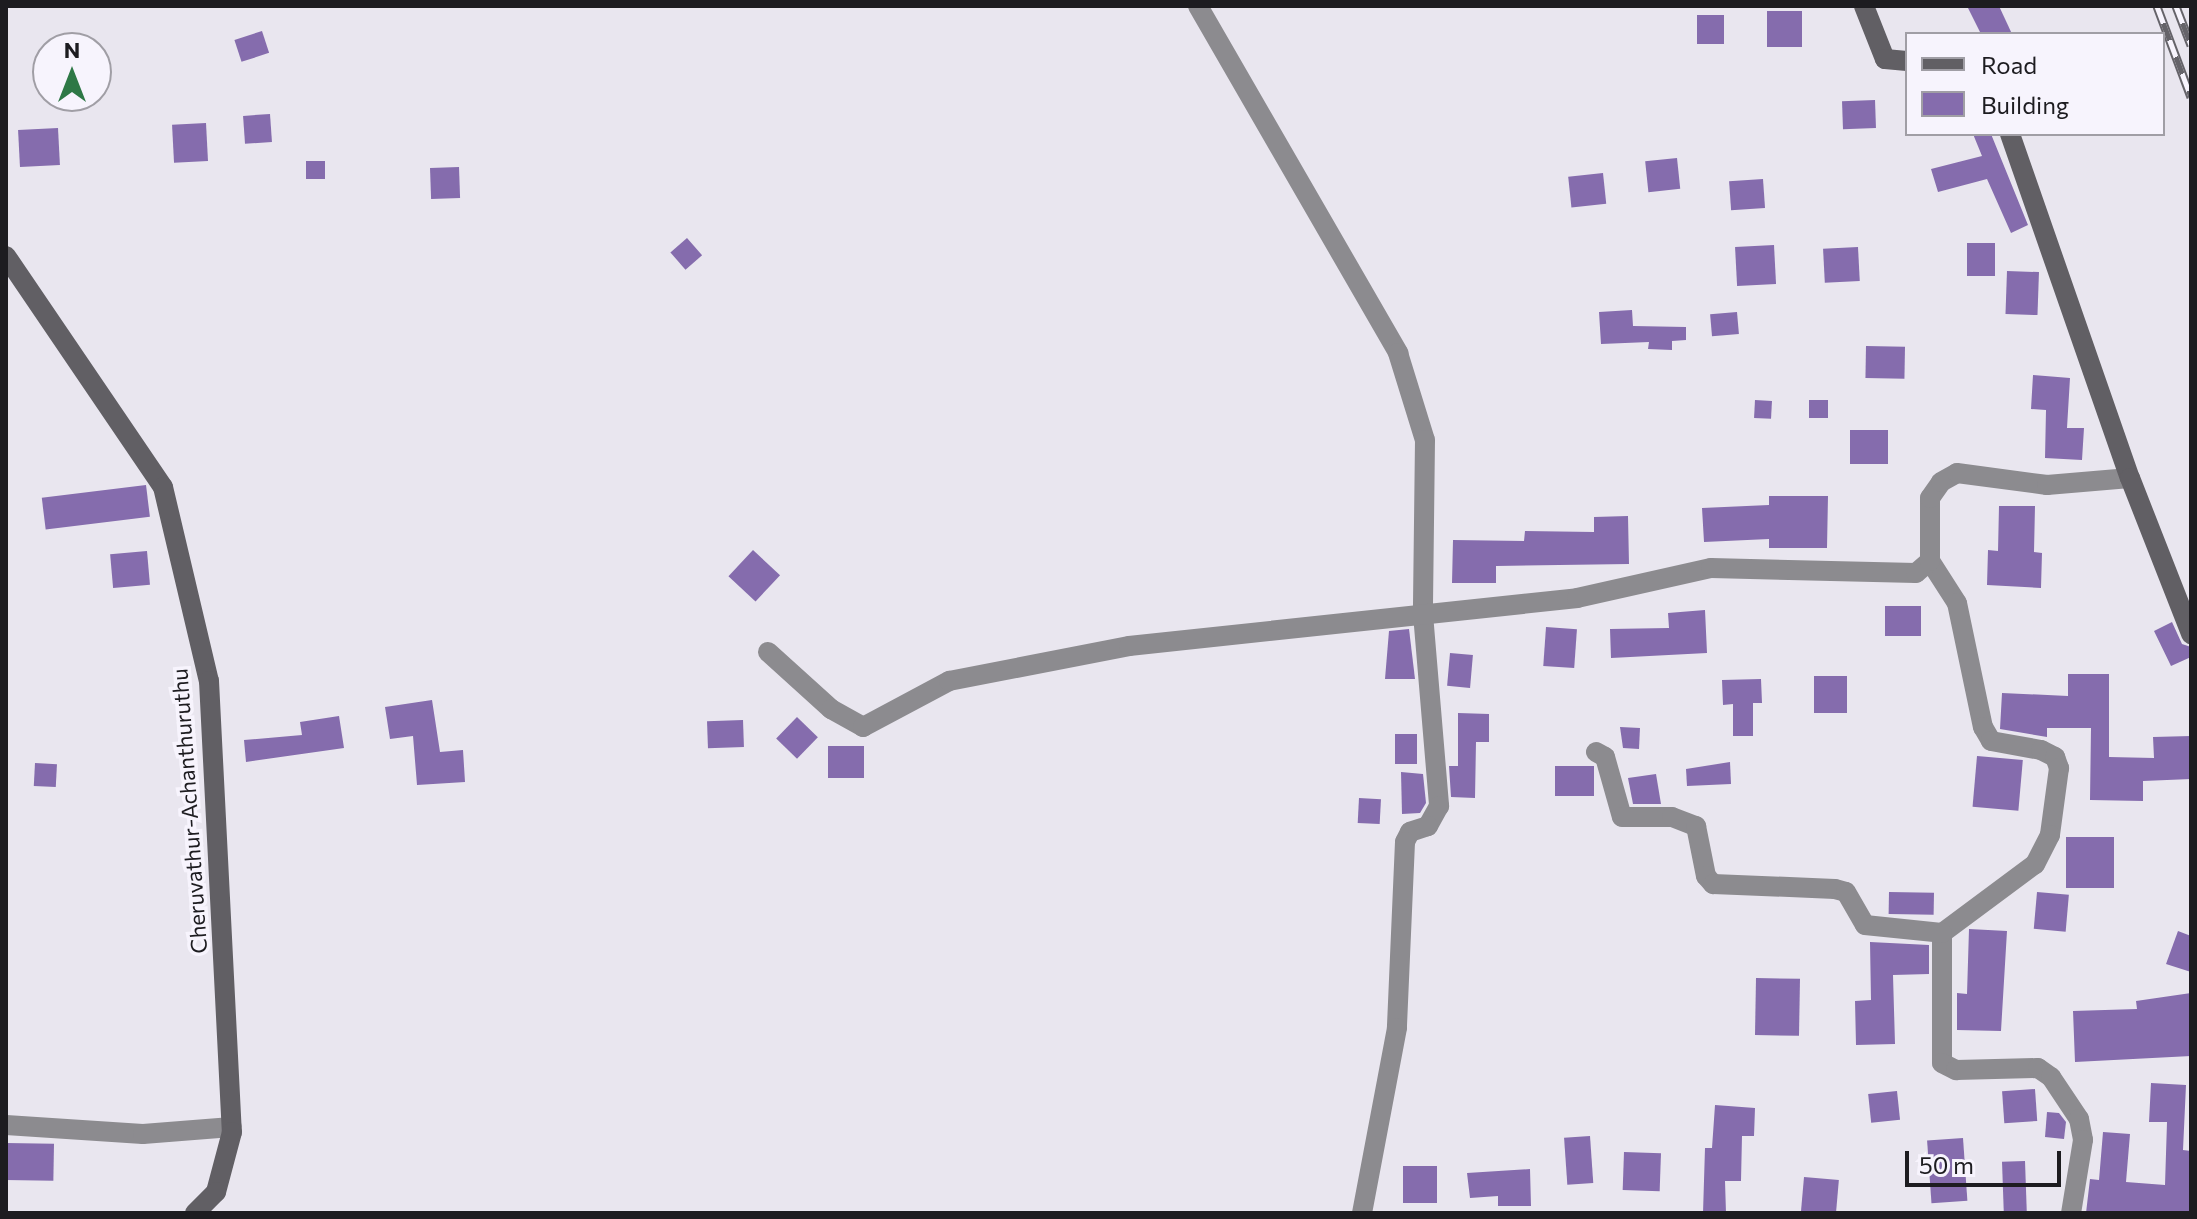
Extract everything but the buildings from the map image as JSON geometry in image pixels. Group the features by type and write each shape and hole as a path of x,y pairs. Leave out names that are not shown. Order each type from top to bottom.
{"main road":[{"path":"1864,6 1885,59 1905,61"},
{"path":"2011,136 2130,478 2191,634"},
{"name":"Cheruvathur-Achanthuruthu","path":"6,256 163,487 209,681 232,1127 216,1192 195,1213"}],"street":[{"path":"1198,6 1398,353 1425,440 1423,614 1439,806 1428,826 1410,832 1405,842 1397,1028 1362,1213"},
{"path":"1596,752 1605,757 1622,817 1672,817 1696,826 1706,876 1713,884 1835,889 1846,892 1865,925 1942,933 2035,864 2050,835 2059,768 2055,757 2041,750 1991,741 1983,727 1957,603 1930,561 1930,498 1941,482 1957,473 2047,485 2130,478"},
{"path":"768,652 831,709 863,727 949,681 1073,655 1252,629 1577,598 1711,568 1916,573 1930,561"},
{"path":"1942,933 1942,1063 1956,1070 2038,1068 2051,1077 2079,1119 2083,1140 2071,1213"},
{"path":"6,1125 143,1134 232,1127"}],"railway":[{"path":"2157,6 2191,97"},
{"path":"2176,6 2191,45"}]}
